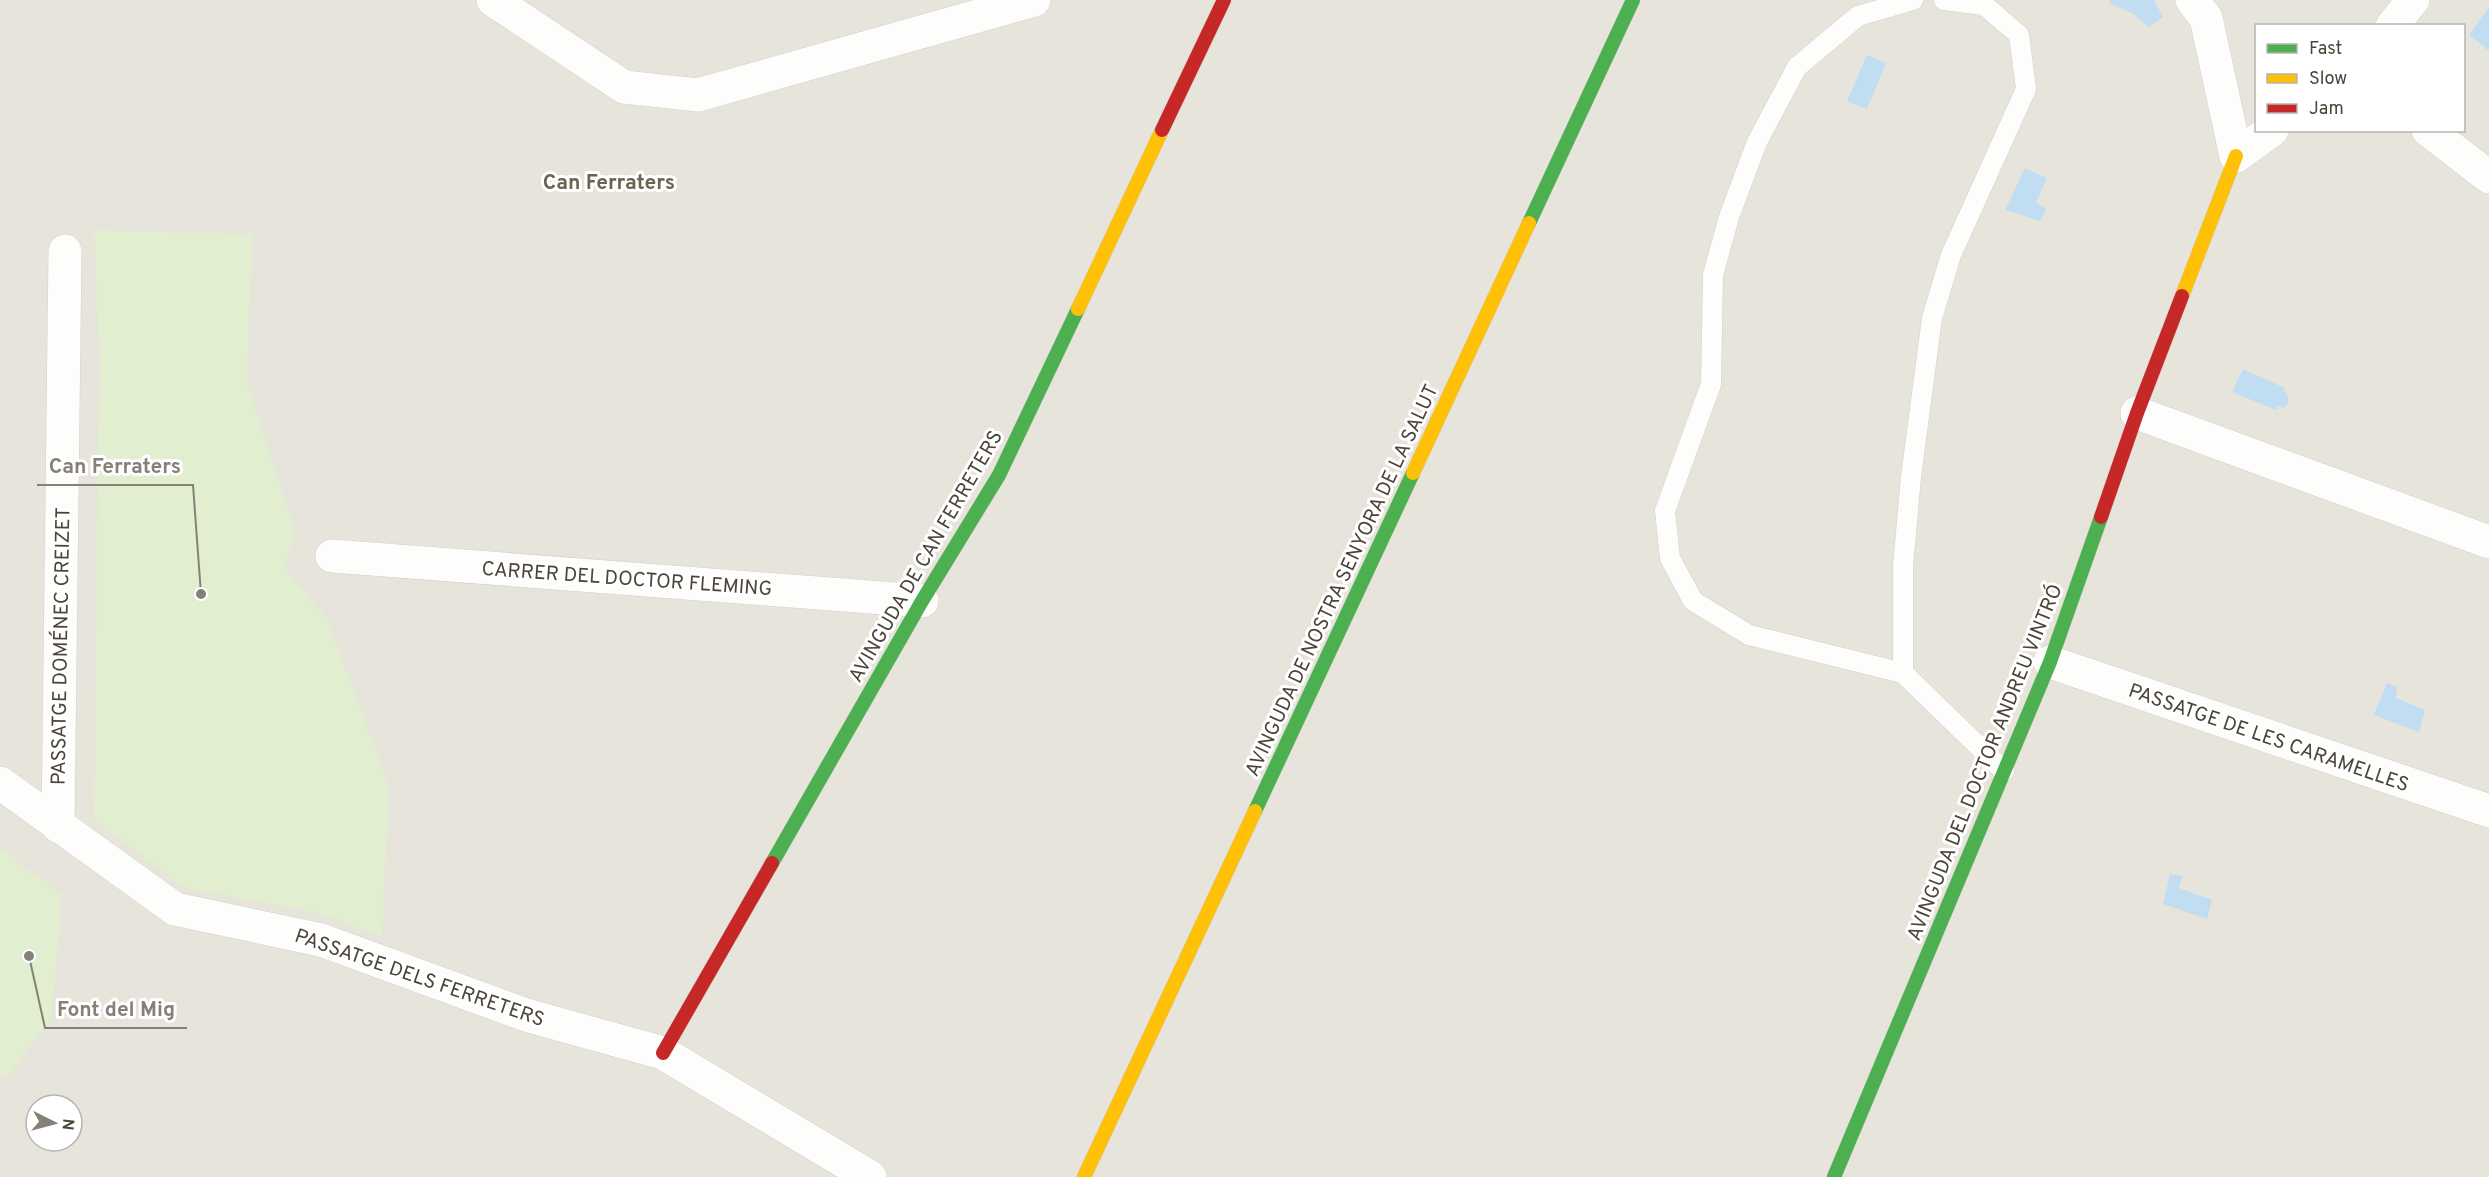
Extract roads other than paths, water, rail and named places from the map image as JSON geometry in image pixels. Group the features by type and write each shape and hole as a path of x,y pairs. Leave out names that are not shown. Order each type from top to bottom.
{"street":[{"path":"493,0 624,87 698,95 1034,0"},
{"name":"AVINGUDA DE CAN FERRETERS","path":"663,1053 922,601 999,475 1224,0"},
{"name":"AVINGUDA DE NOSTRA SENYORA DE LA SALUT","path":"1084,1177 1633,0"},
{"path":"2192,0 2206,18 2236,156 2269,132"},
{"path":"2394,24 2413,0"},
{"path":"2431,132 2489,177"},
{"name":"AVINGUDA DEL DOCTOR ANDREU VINTRÓ","path":"1834,1177 2050,662 2137,413 2236,156"},
{"name":"PASSATGE DOMÉNEC CREIZET","path":"58,826 65,251"},
{"path":"2137,413 2489,542"},
{"name":"CARRER DEL DOCTOR FLEMING","path":"332,556 922,601"},
{"name":"PASSATGE DE LES CARAMELLES","path":"2050,662 2489,811"},
{"name":"PASSATGE DELS FERRETERS","path":"0,783 176,909 321,940 526,1015 663,1053 870,1177"}],"lane":[{"path":"1913,0 1858,16 1797,66 1756,142 1729,217 1713,274 1711,384 1665,511 1670,558 1693,601 1749,636 1903,673 2004,771"},
{"path":"1903,673 1903,566 1911,477 1932,318 1951,255 1970,208 2026,89 2019,35 1984,5 1944,0"}],"water":[{"path":"2110,0 2154,0 2163,17 2149,27 2132,13 2109,3"},
{"path":"2489,10 2489,51 2469,35"},
{"path":"1867,55 1886,63 1867,109 1847,101"},
{"path":"2025,168 2047,178 2036,203 2046,209 2040,221 2005,210"},
{"path":"2243,369 2285,388 2284,391 2288,396 2287,404 2283,408 2278,406 2276,410 2232,392"},
{"path":"2387,683 2397,687 2396,698 2425,710 2419,732 2374,715"},
{"path":"2170,874 2182,876 2179,888 2212,900 2207,919 2163,904"}],"place":[{"name":"Can Ferraters","path":"201,594"},
{"name":"Font del Mig","path":"29,956"}],"district":[{"name":"Can Ferraters","path":"609,182"}]}
